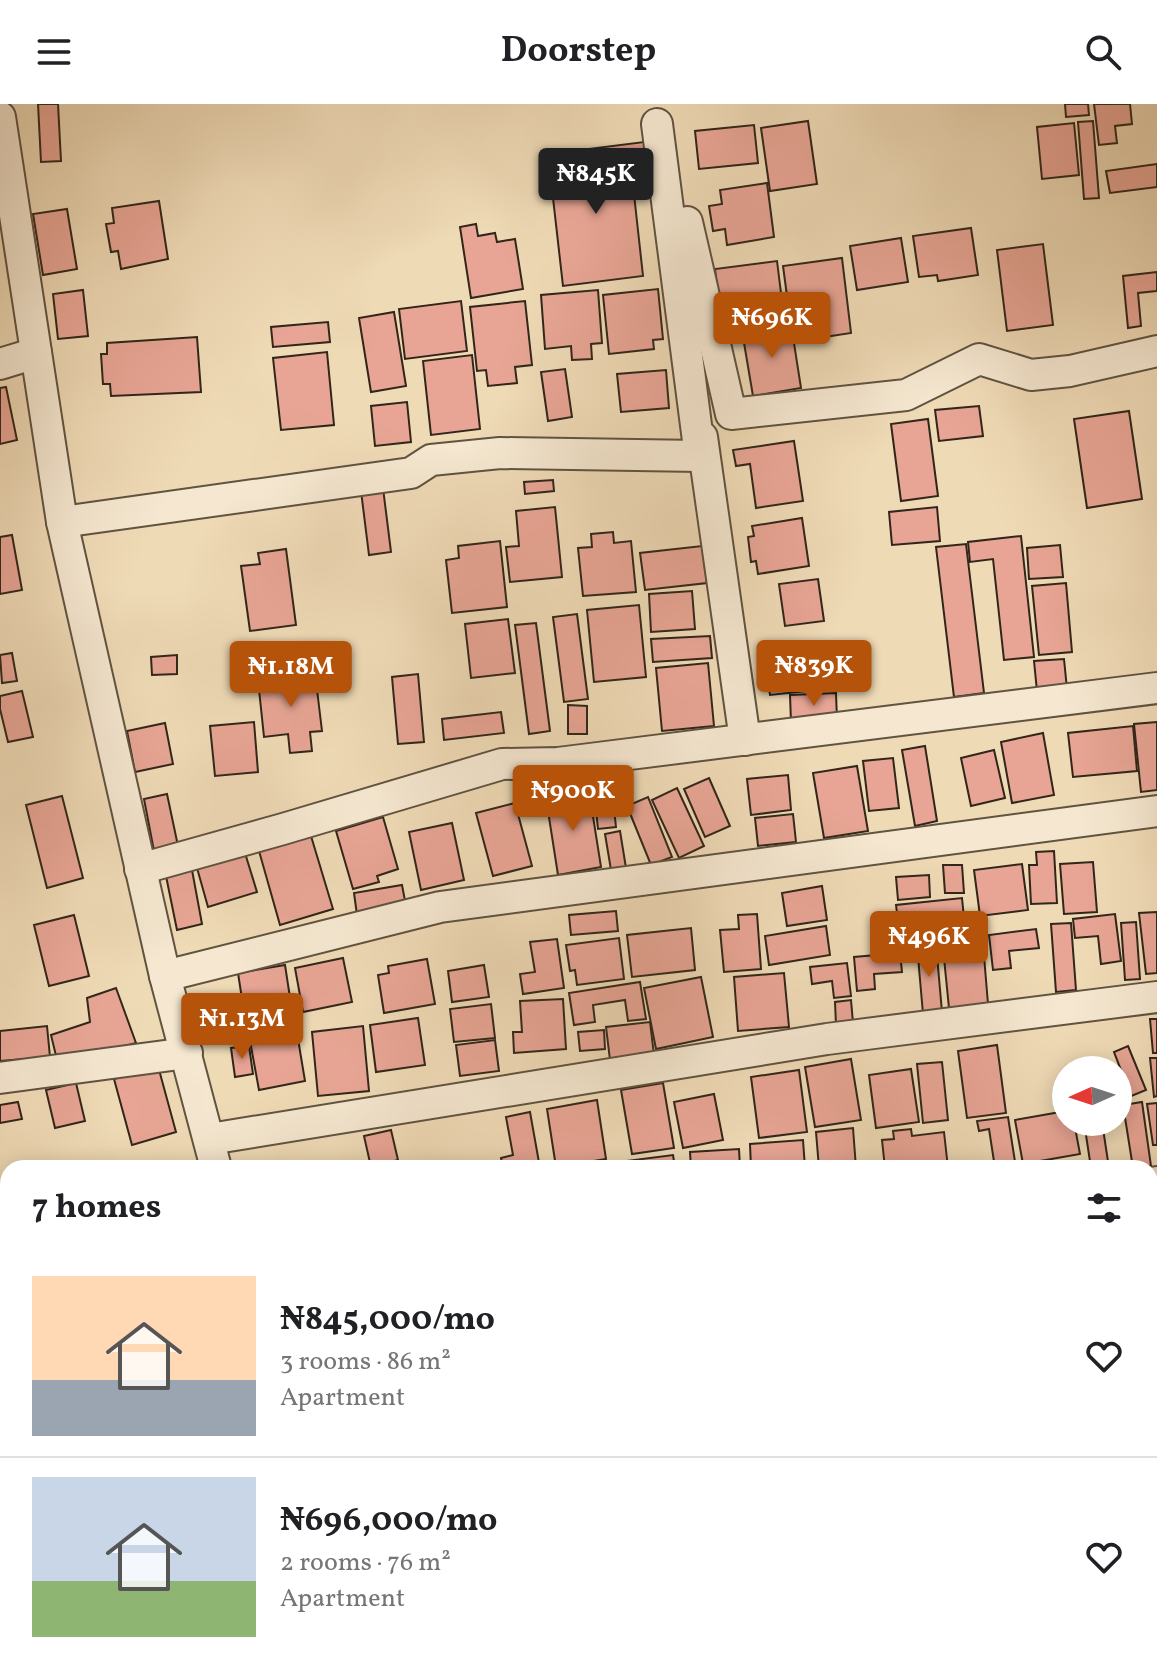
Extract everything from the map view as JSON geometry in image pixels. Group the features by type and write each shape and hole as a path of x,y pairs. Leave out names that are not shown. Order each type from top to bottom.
{"street":[{"path":"657,111 731,414 906,395 979,359 1031,375 1070,371 1157,351"},
{"path":"62,522 411,473 431,460 500,453 700,456 657,111"},
{"path":"657,111 745,740"},
{"path":"0,117 62,522 165,976 213,1154 827,1039 1157,997"},
{"path":"0,364 36,353"},
{"path":"140,869 502,764 558,763 1157,688"},
{"path":"165,976 440,907 1157,811"},
{"path":"0,1078 187,1053"}],"building":[{"path":"38,104 58,104 61,161 41,162"},
{"path":"1065,104 1088,104 1089,115 1066,117"},
{"path":"1094,104 1130,104 1132,124 1115,126 1117,143 1099,145"},
{"path":"808,121 817,184 770,191 761,128"},
{"path":"1093,121 1099,198 1084,199 1078,122"},
{"path":"1074,123 1079,175 1042,179 1037,127"},
{"path":"754,125 758,163 699,169 695,131"},
{"path":"644,142 647,162 575,170 576,183 632,176 643,276 563,286 548,154"},
{"path":"1157,164 1157,187 1110,193 1106,171"},
{"path":"767,183 774,237 727,245 725,229 713,231 709,206 722,204 720,190"},
{"path":"159,201 168,259 121,269 118,251 111,252 106,224 114,223 112,208"},
{"path":"67,209 77,269 43,275 33,214"},
{"path":"476,224 478,236 495,233 497,242 515,239 523,289 471,298 460,227"},
{"path":"971,228 978,275 938,281 937,275 919,277 913,236"},
{"path":"901,238 908,282 857,290 850,246"},
{"path":"1043,244 1053,325 1007,331 997,250"},
{"path":"842,258 851,333 805,340 799,294 787,296 783,266"},
{"path":"777,261 783,309 721,317 715,269"},
{"path":"1157,272 1157,291 1138,293 1141,326 1128,328 1123,276"},
{"path":"658,289 663,339 653,340 654,349 609,354 603,295"},
{"path":"83,290 88,336 58,339 53,294"},
{"path":"598,290 602,343 591,344 592,359 572,360 571,346 545,349 541,295"},
{"path":"461,301 467,351 405,359 399,309"},
{"path":"525,301 532,365 515,367 517,383 488,386 486,370 477,371 470,307"},
{"path":"394,312 406,386 371,392 359,318"},
{"path":"328,322 330,342 273,347 271,327"},
{"path":"791,324 801,388 753,396 742,331"},
{"path":"197,337 201,392 111,396 110,384 103,384 101,354 107,354 107,343"},
{"path":"327,352 334,425 281,430 273,358"},
{"path":"472,355 480,429 431,435 423,361"},
{"path":"565,369 572,417 548,421 541,372"},
{"path":"666,370 669,408 621,412 617,374"},
{"path":"6,387 17,440 0,444 0,388"},
{"path":"407,402 411,442 375,446 371,406"},
{"path":"979,406 983,436 939,441 935,410"},
{"path":"1129,411 1142,499 1087,508 1074,419"},
{"path":"928,419 938,496 901,501 891,424"},
{"path":"794,441 803,501 756,508 750,464 736,466 733,450"},
{"path":"553,480 554,491 525,494 524,482"},
{"path":"383,488 391,552 369,555 361,491"},
{"path":"555,507 562,577 510,582 506,547 519,546 516,511"},
{"path":"937,507 940,541 892,545 889,512"},
{"path":"802,518 809,566 758,574 756,561 751,562 748,537 754,536 752,526"},
{"path":"613,532 614,543 631,541 636,592 583,596 578,548 592,547 591,534"},
{"path":"12,535 22,590 0,594 0,537"},
{"path":"1021,536 1034,657 1004,660 993,559 970,562 968,542"},
{"path":"500,541 507,607 452,613 446,560 459,558 458,546"},
{"path":"966,544 984,693 954,697 936,547"},
{"path":"1060,545 1063,577 1029,579 1027,548"},
{"path":"702,546 707,583 645,590 640,553"},
{"path":"286,549 296,625 250,631 241,566 260,564 258,553"},
{"path":"818,579 824,621 785,626 779,584"},
{"path":"1066,583 1072,652 1039,655 1032,586"},
{"path":"692,591 695,629 651,632 649,594"},
{"path":"639,605 646,677 594,682 587,610"},
{"path":"577,614 588,699 564,702 553,617"},
{"path":"508,619 515,673 471,678 465,624"},
{"path":"536,623 550,731 529,734 515,625"},
{"path":"710,636 712,658 653,662 651,639"},
{"path":"829,643 835,688 770,695 764,651"},
{"path":"12,653 17,681 2,683 0,655"},
{"path":"177,655 177,674 152,675 151,657"},
{"path":"1064,659 1067,689 1037,691 1034,661"},
{"path":"708,663 714,726 662,731 656,668"},
{"path":"315,673 322,731 310,732 312,751 290,753 288,734 264,737 258,680"},
{"path":"418,674 424,742 398,744 392,677"},
{"path":"22,691 33,737 8,742 0,696"},
{"path":"836,693 837,720 791,722 790,695"},
{"path":"568,705 587,706 587,734 568,734"},
{"path":"501,712 504,733 444,740 442,719"},
{"path":"254,722 258,772 215,776 210,726"},
{"path":"1157,722 1157,790 1141,792 1134,724"},
{"path":"165,723 173,764 135,772 127,731"},
{"path":"1133,726 1137,771 1073,777 1068,733"},
{"path":"1043,733 1054,795 1012,803 1001,742"},
{"path":"925,746 937,821 915,826 902,750"},
{"path":"994,750 1005,798 971,806 961,758"},
{"path":"893,758 899,808 869,811 863,761"},
{"path":"857,766 868,831 824,838 813,773"},
{"path":"788,775 791,810 751,815 747,779"},
{"path":"709,778 730,826 705,837 684,789"},
{"path":"677,788 704,846 679,858 652,800"},
{"path":"612,790 616,827 598,829 594,792"},
{"path":"589,791 601,867 558,875 546,798"},
{"path":"167,794 178,846 154,851 144,799"},
{"path":"62,796 83,878 47,888 26,805"},
{"path":"648,797 672,857 651,865 627,806"},
{"path":"515,803 532,866 493,876 476,813"},
{"path":"793,814 796,842 758,846 755,818"},
{"path":"383,817 398,869 377,876 379,882 353,889 336,831"},
{"path":"452,823 464,880 421,890 409,832"},
{"path":"620,831 626,868 611,870 605,834"},
{"path":"311,836 333,909 280,925 259,851"},
{"path":"1054,851 1057,903 1031,904 1029,865 1037,865 1036,852"},
{"path":"245,853 257,892 208,907 197,868"},
{"path":"1093,862 1097,912 1064,914 1060,864"},
{"path":"1022,864 1028,910 980,916 974,870"},
{"path":"943,865 962,865 964,893 945,893"},
{"path":"192,870 202,924 177,930 166,876"},
{"path":"929,875 930,897 898,900 896,877"},
{"path":"402,885 406,906 357,915 354,893"},
{"path":"822,886 827,920 787,926 782,893"},
{"path":"962,898 966,938 901,945 896,905"},
{"path":"616,911 618,931 571,935 569,915"},
{"path":"1157,912 1157,973 1146,974 1139,913"},
{"path":"757,914 761,969 724,972 720,930 739,929 738,915"},
{"path":"1115,914 1121,961 1101,964 1098,936 1075,938 1073,919"},
{"path":"74,915 89,976 49,986 34,925"},
{"path":"1136,922 1140,979 1125,980 1121,923"},
{"path":"1071,923 1076,990 1056,992 1051,924"},
{"path":"826,926 830,955 769,965 765,936"},
{"path":"691,928 695,970 632,977 627,935"},
{"path":"1036,929 1039,948 1009,951 1011,968 993,970 989,935"},
{"path":"619,938 624,979 577,985 575,970 570,971 566,945"},
{"path":"557,939 564,988 523,994 520,974 535,972 530,942"},
{"path":"936,944 942,1012 923,1014 917,945"},
{"path":"983,944 988,1004 949,1008 943,948"},
{"path":"900,953 902,972 874,974 875,989 857,991 854,957"},
{"path":"343,958 352,1002 303,1012 295,968"},
{"path":"427,959 435,1004 384,1013 378,975 389,973 388,966"},
{"path":"847,963 851,996 834,998 832,981 812,984 810,967"},
{"path":"285,965 295,1030 248,1038 238,973"},
{"path":"484,965 489,997 452,1002 448,971"},
{"path":"784,973 789,1027 738,1031 734,977"},
{"path":"701,977 713,1037 656,1049 644,988"},
{"path":"640,982 646,1019 628,1021 625,1000 593,1005 595,1022 574,1025 569,993"},
{"path":"116,988 136,1043 58,1064 51,1035 90,1022 87,998"},
{"path":"563,999 566,1049 514,1053 513,1032 522,1032 520,1001"},
{"path":"851,1000 853,1023 836,1025 835,1002"},
{"path":"224,1002 234,1037 218,1041 208,1007"},
{"path":"491,1004 495,1038 454,1042 450,1009"},
{"path":"418,1018 425,1065 376,1072 370,1025"},
{"path":"1150,1019 1157,1019 1157,1053 1153,1053"},
{"path":"650,1022 654,1055 610,1060 606,1027"},
{"path":"47,1026 50,1057 0,1061 0,1031"},
{"path":"363,1026 369,1091 318,1096 312,1032"},
{"path":"604,1030 605,1049 580,1051 578,1032"},
{"path":"297,1033 305,1081 259,1090 250,1041"},
{"path":"495,1040 499,1071 460,1076 456,1045"},
{"path":"997,1045 1006,1113 967,1118 958,1051"},
{"path":"249,1046 253,1074 235,1077 231,1048"},
{"path":"1128,1046 1146,1090 1132,1096 1132,1056 1116,1056 1114,1052"},
{"path":"1150,1058 1157,1058 1157,1096 1154,1097"},
{"path":"851,1059 861,1120 815,1127 805,1067"},
{"path":"942,1062 948,1120 923,1123 917,1064"},
{"path":"158,1066 176,1132 132,1145 114,1079"},
{"path":"911,1069 919,1122 876,1128 869,1075"},
{"path":"799,1070 807,1132 759,1138 751,1077"},
{"path":"76,1083 85,1121 55,1128 46,1090"},
{"path":"663,1083 674,1148 632,1154 621,1090"},
{"path":"714,1094 723,1140 683,1148 674,1102"},
{"path":"597,1100 606,1159 555,1160 547,1109"},
{"path":"18,1102 22,1119 0,1123 0,1105"},
{"path":"1142,1102 1150,1160 1132,1160 1128,1136 1132,1136 1132,1104"},
{"path":"1157,1103 1157,1145 1153,1145 1147,1104"},
{"path":"530,1112 539,1160 501,1160 513,1155 506,1117"},
{"path":"1052,1113 1052,1136 1077,1136 1080,1154 1046,1160 1022,1160 1015,1120"},
{"path":"1008,1117 1015,1160 994,1160 989,1129 979,1131 977,1121"},
{"path":"853,1128 855,1160 818,1160 816,1132"},
{"path":"911,1129 912,1136 944,1132 947,1160 884,1160 882,1140 894,1139 893,1131"},
{"path":"391,1130 398,1160 369,1160 364,1136"},
{"path":"1086,1136 1104,1136 1108,1160 1090,1160"},
{"path":"803,1140 804,1160 751,1160 750,1144"},
{"path":"739,1149 740,1160 690,1160 690,1152"},
{"path":"673,1155 674,1160 634,1160"}]}
